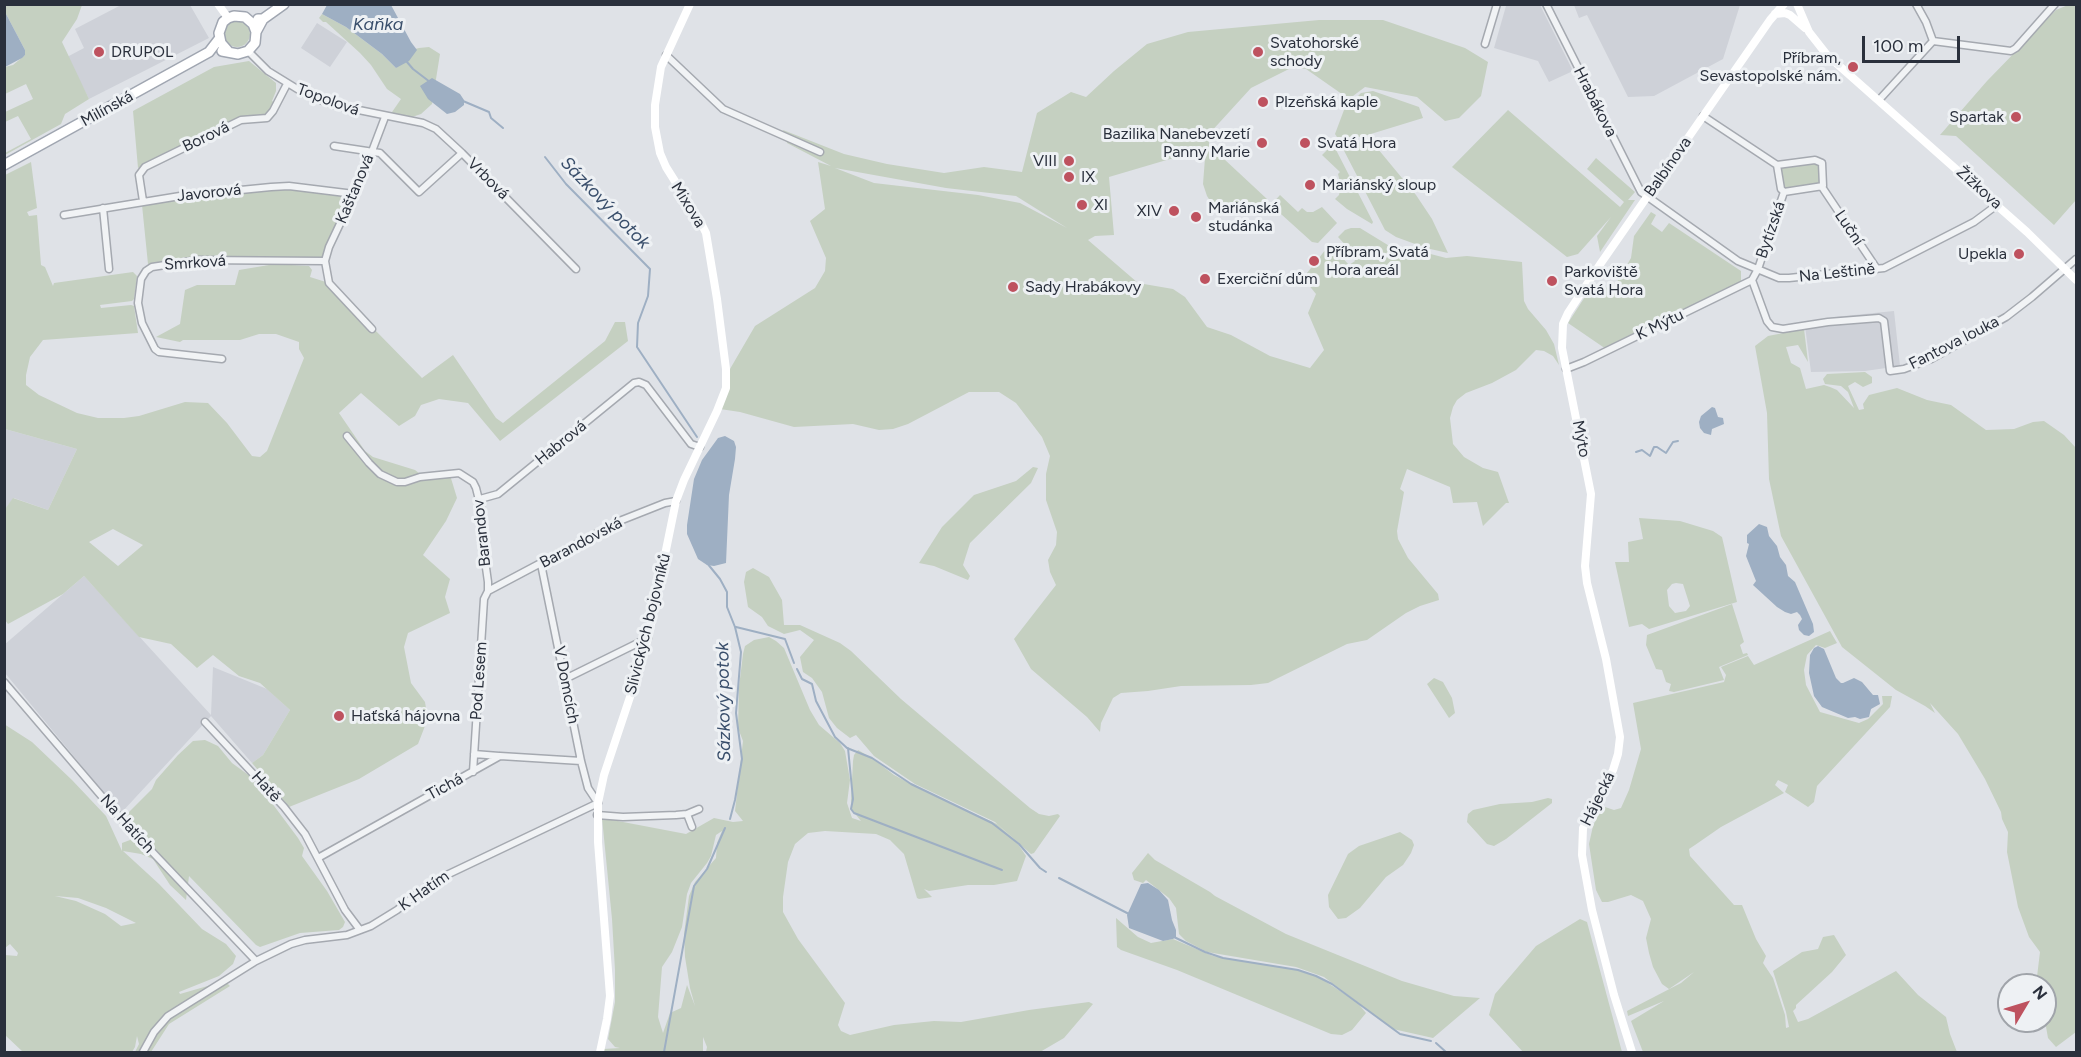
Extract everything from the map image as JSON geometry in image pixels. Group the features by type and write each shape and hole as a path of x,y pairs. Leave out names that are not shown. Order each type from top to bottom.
{"main road":[{"path":"228,18 239,16 250,20 263,18 284,4"},
{"name":"Milínská","path":"4,165 209,52 219,39 220,27 228,18"},
{"path":"248,51 255,43 256,32 263,18"},
{"path":"250,20 256,32"},
{"path":"219,39 228,51"},
{"name":"Milínská","path":"209,52 228,51 238,54 248,51"}],"street":[{"path":"219,4 228,18"},
{"name":"Mixova","path":"690,4 666,55 659,76 655,105 657,140 666,167 700,221 709,247 727,379 717,411"},
{"path":"1485,44 1497,4"},
{"name":"Hrabákova","path":"1546,4 1641,192 1647,197"},
{"name":"Balbínova","path":"1561,335 1568,313 1703,116 1784,4"},
{"path":"1797,4 1809,32"},
{"path":"1916,4 1933,41"},
{"path":"1933,41 2011,51 2055,5"},
{"path":"1775,14 1781,12 1790,15 1809,32"},
{"name":"Žižkova","path":"1809,32 1827,55 1998,205 2076,280"},
{"path":"1879,100 1933,41"},
{"name":"Topolová","path":"248,51 260,65 286,84 307,95 334,105 385,117"},
{"path":"666,55 723,109 820,152"},
{"name":"Borová","path":"143,201 140,175 145,167 241,120 267,118 273,111 286,84"},
{"path":"1703,116 1777,165 1819,160 1822,163 1824,184 1822,187 1784,192 1781,189 1777,165"},
{"name":"Kaštanová","path":"325,261 329,247 363,175 385,117"},
{"name":"Vrbová","path":"385,117 430,126 462,153 576,269"},
{"path":"334,146 380,153 419,192 462,153"},
{"name":"Javorová","path":"64,215 143,201 289,186 354,194"},
{"name":"Luční","path":"1822,187 1877,269"},
{"name":"Bytízská","path":"1752,280 1758,269 1784,192"},
{"name":"Na Leštině","path":"1647,197 1738,261 1779,278 1877,269 1891,265 1974,222 1998,205"},
{"path":"103,208 109,269"},
{"path":"2066,269 2076,259"},
{"name":"Smrková","path":"222,359 159,352 155,349 142,323 138,303 141,279 146,271 152,267 198,260 325,261"},
{"path":"325,261 329,283 372,329"},
{"name":"Fantova louka","path":"1752,280 1767,321 1772,327 1783,329 1828,322 1879,318 1884,321 1890,371 1931,358 2006,317 2066,269"},
{"name":"K Mýtu","path":"1566,369 1752,280"},
{"name":"Mýto","path":"1561,335 1591,494 1587,543"},
{"name":"Habrová","path":"480,499 498,494 634,383 639,382 646,385 691,444 700,447"},
{"name":"Slivických bojovníků","path":"600,1053 610,996 598,842 598,803 604,775 648,638 676,501 717,411"},
{"name":"Barandov","path":"347,436 369,464 380,474 396,482 459,473 473,482 480,499 488,591"},
{"name":"Barandovská","path":"488,591 622,520 676,501"},
{"name":"Hájecká","path":"1587,543 1587,583 1606,659 1620,736 1618,754 1612,770 1583,828 1582,855 1592,910 1632,1053"},
{"name":"V Domcích","path":"541,564 581,761 588,788 598,803"},
{"name":"Pod Lesem","path":"473,772 484,599 488,591"},
{"path":"565,679 648,638"},
{"name":"Na Hatích","path":"4,682 122,820 256,961"},
{"name":"Hatě","path":"205,722 284,807 305,834 318,858"},
{"path":"474,754 581,761"},
{"name":"Tichá","path":"318,858 500,756"},
{"name":"K Hatím","path":"143,1053 154,1032 168,1016 256,961 291,944 347,935 371,926 397,910 434,881 598,803"},
{"path":"597,815 624,818 687,814 699,809"},
{"path":"687,814 692,827"},
{"path":"318,858 345,910 360,930"}],"shaded area":[{"path":"1508,4 1540,5 1573,71 1549,82 1538,61 1494,48"},
{"path":"1574,4 1740,5 1723,59 1654,96 1628,97 1587,15 1579,18"},
{"path":"121,5 190,5 209,38 89,99 67,57 84,48 75,29"},
{"path":"317,23 347,42 330,67 301,48"},
{"path":"1894,311 1900,366 1865,371 1811,372 1805,326 1834,317"},
{"path":"5,429 77,449 48,510 14,498 5,509"},
{"path":"84,576 211,715 213,667 267,689 290,710 263,755 252,763 211,716 122,812 114,805 5,673 4,645"}],"green space":[{"path":"4,5 82,5 77,19 62,42 89,99 65,114 61,124 5,155 31,139 18,116 5,122 5,112 33,99 26,84 5,94 5,67 13,65 25,55 25,50 5,12"},
{"name":"Spartak","path":"2068,5 2076,5 2076,200 2054,225 1956,136 1940,135 1987,81 2056,10"},
{"path":"322,14 346,27 382,54 396,68 415,49 429,47 440,54 432,104 421,114 412,117 390,115 401,99 387,89 360,53 319,18"},
{"path":"1319,20 1383,20 1465,48 1488,62 1481,96 1459,118 1445,121 1417,97 1365,87 1349,99 1306,69 1293,67 1251,88 1209,134 1209,145 1267,199 1261,206 1252,212 1241,213 1216,210 1203,184 1205,158 1170,159 1109,177 1114,235 1095,236 1088,240 1138,283 1173,289 1185,297 1207,327 1231,335 1270,356 1310,368 1324,350 1308,313 1316,294 1303,278 1330,244 1349,265 1355,261 1350,250 1338,237 1345,230 1360,228 1409,258 1419,251 1446,258 1467,256 1522,262 1524,301 1554,344 1559,365 1553,356 1536,350 1516,370 1466,393 1457,400 1453,407 1450,418 1453,444 1464,457 1483,468 1498,472 1509,503 1506,503 1483,526 1477,502 1453,503 1450,487 1407,469 1400,489 1404,492 1397,531 1398,539 1408,558 1438,594 1439,600 1406,613 1367,640 1347,644 1268,683 1181,686 1121,693 1113,698 1101,723 1100,732 1087,717 1031,669 1014,639 1056,585 1048,560 1056,545 1057,532 1046,500 1046,474 1050,456 1042,437 1016,403 999,392 969,392 908,424 893,429 879,430 853,424 794,427 740,412 720,409 730,369 755,326 815,288 825,271 826,258 810,221 825,209 818,162 831,166 787,143 783,130 844,154 887,164 944,173 984,167 1022,172 1037,113 1071,92 1086,97 1147,44 1188,32","holes":["835,168 946,188 1016,196 1067,228 1020,203 978,195 874,183"]},
{"path":"237,21 246,25 250,34 246,43 237,47 228,43 224,34 228,25"},
{"path":"249,61 276,83 272,101 274,102 268,113 263,116 241,116 138,168 133,111 214,67"},
{"path":"1373,91 1419,107 1423,118 1361,137 1337,137 1335,134 1344,110 1361,93"},
{"path":"1508,110 1620,207 1624,202 1587,169 1596,158 1635,192 1628,200 1635,200 1600,252 1597,236 1611,217 1578,254 1567,257 1452,167"},
{"path":"1373,139 1378,149 1416,195 1432,219 1448,253 1426,248 1396,237 1385,230 1339,141 1369,143"},
{"path":"1333,144 1372,224 1335,199 1339,195 1341,186 1338,174 1340,172 1322,155"},
{"path":"31,162 37,208 27,212 29,216 37,215 41,265 45,267 53,286 54,283 133,272 137,276 132,301 100,305 101,308 134,306 138,333 43,340 30,357 26,385 39,395 77,413 98,418 139,416 185,402 208,403 227,423 252,456 260,457 267,451 304,358 299,349 299,342 276,334 259,334 240,340 183,340 180,342 156,337 180,324 185,290 197,285 235,285 239,270 275,264 309,266 312,270 310,277 329,283 422,378 453,355 496,418 503,423 605,341 615,322 625,322 628,341 500,441 468,403 439,399 421,405 415,416 399,426 361,393 339,413 365,451 373,457 415,470 424,477 450,475 457,498 446,521 423,555 450,579 445,597 450,613 408,633 404,647 411,683 425,702 427,714 418,744 359,779 289,807 252,763 263,755 290,710 260,683 239,676 213,655 197,668 171,644 139,637 84,576 63,594 8,624 5,620 5,509 13,498 48,510 77,449 5,429 5,175","holes":["113,529 143,545 118,566 89,542"]},
{"path":"1816,162 1819,164 1820,184 1786,189 1783,186 1781,167"},
{"path":"288,188 346,197 322,257 256,259 197,257 148,264 142,205"},
{"path":"1280,195 1298,212 1302,208 1307,212 1313,212 1322,207 1337,223 1318,243 1312,242 1271,205"},
{"path":"1651,212 1656,215 1651,224 1662,232 1669,223 1741,271 1741,283 1724,289 1658,325 1655,324 1631,337 1622,339 1622,342 1606,349 1568,323 1590,289 1614,287 1631,258 1634,236"},
{"path":"1804,329 1808,362 1798,345 1786,347 1791,363 1800,368 1806,389 1824,385 1830,387 1837,390 1854,408 1848,392 1841,386 1825,384 1823,379 1827,374 1865,372 1872,377 1872,383 1863,387 1855,382 1848,386 1859,410 1864,409 1863,404 1869,395 1897,388 1927,400 1951,405 1986,430 2014,429 2033,422 2044,421 2064,435 2076,448 2076,1032 2056,1047 2048,1038 2047,1033 2057,1033 2057,973 2037,973 2040,952 2029,937 2018,907 2007,852 2008,832 1985,779 1958,734 1930,703 1935,713 1896,690 1842,647 1781,536 1769,479 1767,413 1755,346 1768,336"},
{"path":"1033,467 1038,468 1031,483 970,543 963,565 970,576 968,580 934,566 919,563 942,527 974,495 1016,481"},
{"path":"1639,518 1680,521 1713,531 1722,537 1737,602 1649,629 1642,624 1629,627 1615,562 1629,562 1628,542 1643,539","holes":["1672,584 1683,584 1690,606 1686,611 1675,613 1669,606 1667,590"]},
{"path":"753,568 769,577 782,600 784,625 800,625 840,643 901,699 1030,808 1039,814 1049,816 1058,814 1060,816 1034,853 1031,854 995,822 915,784 874,756 856,735 850,738 837,728 829,718 822,692 812,678 803,672 800,657 814,640 800,630 784,634 768,626 762,617 748,607 744,582 746,572"},
{"path":"1732,604 1744,642 1740,645 1743,654 1748,655 1719,667 1724,680 1674,692 1669,691 1671,684 1666,682 1662,670 1656,669 1646,645 1647,635"},
{"path":"1830,631 1837,643 1825,648 1816,645 1807,655 1804,670 1806,685 1820,712 1859,723 1868,719 1883,704 1882,696 1892,696 1890,707 1817,786 1814,802 1808,807 1785,792 1788,785 1778,780 1775,785 1784,793 1721,827 1689,849 1690,856 1734,905 1742,905 1756,939 1766,956 1763,963 1773,978 1785,1015 1786,1028 1789,1027 1786,1012 1773,971 1802,952 1818,949 1823,937 1834,935 1846,955 1832,972 1796,1005 1793,1011 1798,1022 1808,1019 1896,971 1918,995 1946,1017 1957,1052 1643,1052 1631,1021 1664,1001 1628,1016 1627,1011 1681,983 1694,972 1669,989 1662,984 1649,953 1646,938 1651,919 1643,901 1631,895 1602,902 1596,890 1589,844 1593,826 1602,806 1614,810 1621,808 1641,749 1633,703 1724,682 1726,675 1721,667 1748,656 1754,665"},
{"path":"769,637 784,648 810,710 819,725 840,743 845,751 850,780 847,803 852,818 861,821 852,810 851,800 853,761 858,750 894,775 924,791 997,824 1016,841 1026,856 1017,881 929,891 924,889 932,897 919,899 904,854 890,840 876,834 825,831 808,833 795,844 788,862 783,912 798,939 845,1003 838,1025 841,1031 850,1035 894,1025 934,1021 961,1022 1029,1010 1089,1002 1093,1004 1064,1038 1040,1052 706,1052 707,1047 703,1037 703,1052 603,1052 603,1049 620,1048 615,1047 608,1039 615,1002 615,970 602,818 686,834 714,818 733,822 743,821 735,811 743,741 738,728 739,687 745,646 754,640","holes":["722,831 717,843 716,858 695,882 689,896 684,934 685,957 695,1006 687,985 681,1008 670,1013 663,1033 658,1017 662,967 672,952 682,927 691,883 707,863 716,835"]},
{"path":"1434,678 1443,682 1452,698 1455,713 1449,718 1427,684"},
{"path":"4,724 32,742 106,816 122,851 122,843 130,840 138,831 125,816 152,789 156,780 178,755 193,741 205,740 218,746 232,763 254,779 298,838 304,848 302,856 327,891 345,922 339,930 300,933 260,947 189,876 186,900 170,885 153,859 123,851 159,884 202,929 226,944 236,956 233,964 219,976 179,992 180,994 225,981 230,986 169,1024 151,1052 135,1052 139,1044 137,1036 132,1052 23,1052 5,1035 5,955 17,956 18,953 10,944 5,948","holes":["55,896 78,898 106,908 136,923 121,926 105,914 76,901"]},
{"path":"1552,799 1552,803 1494,846 1487,844 1467,822 1468,814 1473,810"},
{"path":"1400,832 1412,840 1414,845 1403,865 1386,877 1360,908 1346,918 1338,919 1329,907 1328,895 1348,854 1359,846"},
{"path":"1148,853 1155,860 1215,896 1286,934 1402,981 1454,996 1480,998 1433,1038 1393,1029 1324,977 1296,967 1207,952 1186,941 1179,934 1176,908 1169,898 1146,880 1143,883 1134,880 1132,873"},
{"path":"1116,918 1138,937 1151,943 1173,939 1213,956 1298,970 1317,976 1357,1002 1366,1013 1352,1030 1342,1035 1331,1034 1177,970 1121,950 1117,947"},
{"path":"1580,919 1587,922 1622,1052 1523,1052 1489,1015 1495,994 1536,946"}],"water":[{"name":"Kaňka","path":"327,5 391,5 417,50 409,61 396,68 382,54 346,27 322,14"},
{"path":"5,12 25,50 25,55 5,67"},
{"path":"432,78 460,94 464,105 455,112 447,114 428,99 420,86"},
{"path":"1712,407 1715,408 1718,417 1723,418 1724,424 1712,429 1711,435 1704,433 1699,422 1701,416"},
{"path":"725,436 734,441 735,459 729,495 726,563 714,566 707,565 698,559 687,534 687,525 694,479 702,460 718,438"},
{"path":"1759,524 1767,527 1769,536 1777,546 1780,557 1786,565 1788,576 1795,582 1813,624 1814,632 1809,636 1799,630 1798,625 1802,619 1797,612 1791,614 1785,612 1753,585 1756,581 1746,556 1749,544 1747,535"},
{"path":"1818,646 1824,649 1836,678 1841,683 1854,678 1862,682 1873,695 1878,695 1880,704 1871,709 1869,717 1848,718 1822,707 1814,696 1809,673 1810,655"},
{"path":"1148,883 1168,900 1176,930 1176,937 1173,939 1163,941 1129,928 1127,915 1141,884"}],"waterway":[{"name":"Sázkový potok","path":"407,62 430,82"},
{"name":"Sázkový potok","path":"463,101 489,112 491,118 503,128"},
{"name":"Sázkový potok","path":"545,157 566,184 650,269 648,296 638,323 637,347 697,437"},
{"path":"1636,452 1642,450 1650,456 1654,447 1657,447 1666,453 1673,442 1678,441"},
{"name":"Sázkový potok","path":"707,563 727,592 727,607 741,652 736,713 742,759 730,819"},
{"path":"736,627 785,639 794,663"},
{"path":"797,669 802,679 812,684 816,701 835,737 847,748 872,758 911,784 992,823 1019,844 1046,872"},
{"path":"848,748 853,799 851,809 854,813 1002,870"},
{"name":"Sázkový potok","path":"664,1052 694,886 707,869 725,828"},
{"path":"1059,878 1129,914"},
{"path":"1174,937 1223,958 1298,970 1316,976 1332,984 1400,1034 1431,1041"},
{"path":"1436,1043 1446,1052"}],"place":[{"name":"DRUPOL","path":"99,52"},
{"name":"Svatohorské schody","path":"1258,52"},
{"name":"Příbram, Sevastopolské nám.","path":"1853,67"},
{"name":"Plzeňská kaple","path":"1263,102"},
{"name":"Spartak","path":"2016,117"},
{"name":"Bazilika Nanebevzetí Panny Marie","path":"1262,143"},
{"name":"Svatá Hora","path":"1305,143"},
{"name":"VIII","path":"1069,161"},
{"name":"IX","path":"1069,177"},
{"name":"Mariánský sloup","path":"1310,185"},
{"name":"XI","path":"1082,205"},
{"name":"XIV","path":"1174,211"},
{"name":"Mariánská studánka","path":"1196,217"},
{"name":"Upekla","path":"2019,254"},
{"name":"Příbram, Svatá Hora areál","path":"1314,261"},
{"name":"Exerciční dům","path":"1205,279"},
{"name":"Parkoviště Svatá Hora","path":"1552,281"},
{"name":"Sady Hrabákovy","path":"1013,287"},
{"name":"Haťská hájovna","path":"339,716"}]}
